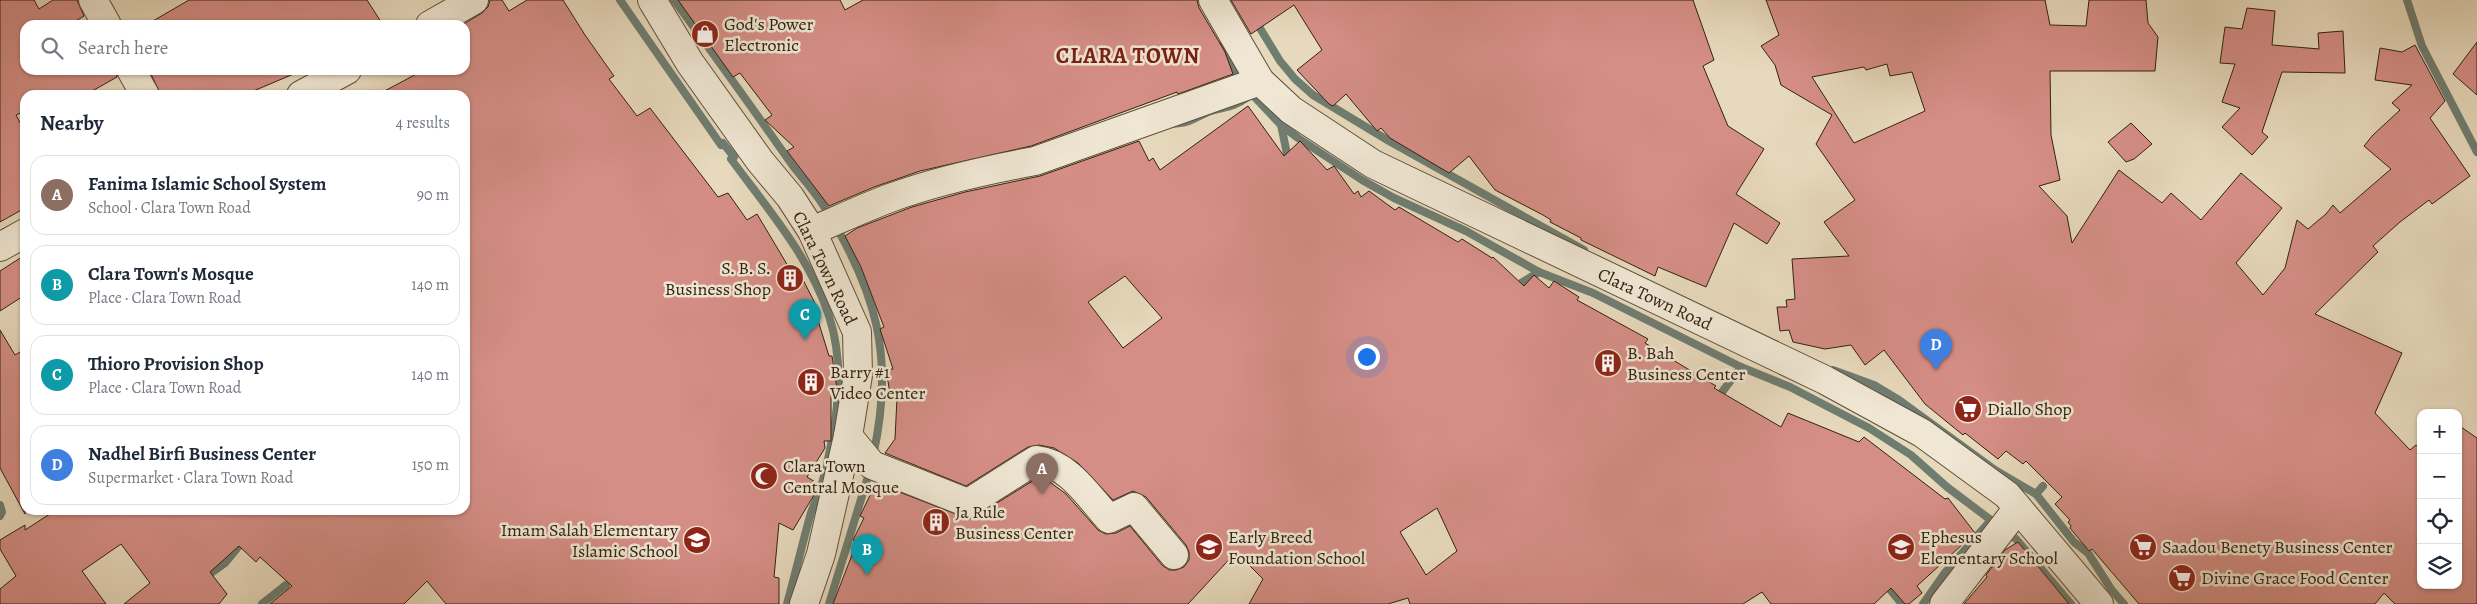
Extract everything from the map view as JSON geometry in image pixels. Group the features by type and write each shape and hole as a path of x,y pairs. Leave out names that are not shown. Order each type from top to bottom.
{"street":[{"path":"93,0 104,20"},
{"path":"439,20 474,0"},
{"name":"Clara Town Road","path":"652,0 690,63 760,161 790,197 812,231 857,332 858,375 848,436 821,554 804,604"},
{"name":"Clara Town Road","path":"1213,0 1260,81 1290,110 1373,164 1825,380 1922,433 2007,495 2099,604"},
{"path":"134,75 142,90"},
{"path":"310,90 338,75"},
{"path":"812,231 889,198 960,178 1035,162 1260,81"},
{"path":"0,247 20,236"},
{"path":"848,436 872,465 968,503 1036,460 1044,460 1064,470 1109,519 1134,507 1174,556"},
{"path":"1944,604 2018,508"}],"building":[{"path":"0,0 34,0 39,9 53,0 77,0 84,16 77,20 20,20 20,75 116,75 117,77 94,90 20,90 20,113 16,115 20,123 20,211 0,222"},
{"path":"189,0 367,0 380,20 155,20"},
{"path":"490,0 502,0 509,11 527,0 563,0 614,76 609,79 637,116 650,108 718,197 728,193 747,220 757,214 791,271 797,268 820,313 816,314 829,356 832,356 838,395 831,396 831,441 824,441 825,448 807,477 820,485 793,530 779,523 774,577 779,578 779,604 446,604 427,581 404,604 270,604 292,586 260,557 256,562 239,546 210,572 227,594 219,604 124,604 150,583 121,544 82,571 106,604 0,604 0,589 16,576 0,549 0,540 25,525 25,530 48,515 470,515 470,90 386,90 415,75 470,75 470,20 488,7"},
{"path":"678,0 840,0 845,10 863,0 1197,0 1199,8 1225,52 1233,74 1178,94 1177,92 1031,146 920,171 874,187 829,206 787,151 794,147 765,120 772,115 740,73 733,77"},
{"path":"1231,0 1693,0 1714,60 1703,66 1728,126 1764,149 1736,194 1780,223 1767,244 1734,223 1706,287 1658,267 1655,276 1581,240 1581,238 1550,222 1551,220 1543,215 1495,190 1469,156 1449,173 1390,138 1381,128 1377,131 1346,94 1333,106 1329,104 1297,70 1322,50 1294,5 1251,34"},
{"path":"1766,0 2045,0 2050,25 2086,26 2089,0 2146,0 2148,23 2158,37 2155,71 2050,71 2051,135 2060,180 2039,186 2067,216 2072,243 2119,170 2162,203 2171,193 2201,220 2241,173 2282,208 2236,263 2263,295 2285,268 2297,220 2308,229 2326,214 2333,205 2340,213 2391,169 2364,146 2400,110 2392,103 2412,85 2375,80 2380,48 2402,52 2415,45 2445,101 2430,118 2470,176 2432,204 2429,200 2373,246 2378,252 2315,314 2402,353 2375,413 2410,450 2417,446 2417,589 2462,589 2462,428 2477,438 2477,604 2395,604 2384,593 2375,604 2139,604 2092,549 2089,551 2070,528 2071,526 2068,522 2070,520 2055,504 2062,497 2026,461 2023,464 2006,451 1998,459 1965,433 1963,435 1925,404 1884,350 1865,365 1851,345 1825,349 1793,342 1789,330 1780,331 1777,307 1787,307 1786,300 1795,299 1792,259 1849,256 1824,222 1855,200 1816,144 1832,115 1781,85 1775,65 1761,46 1779,35","holes":["1887,64 1890,76 1912,72 1925,111 1854,143 1812,77 1864,67 1866,70"]},
{"path":"2247,8 2275,11 2272,45 2319,49 2318,33 2343,31 2345,73 2282,72 2262,132 2268,137 2252,155 2222,127 2240,108 2222,102 2235,64 2220,63 2225,27 2242,29"},
{"path":"2477,42 2477,95 2453,74"},
{"path":"151,75 291,75 256,90 159,90"},
{"path":"1248,106 1284,156 1300,141 1327,170 1334,166 1354,194 1358,191 1361,197 1369,191 1395,210 1399,207 1458,242 1462,239 1493,257 1524,286 1534,275 1549,288 1554,281 1579,297 1577,300 1648,339 1645,343 1716,386 1714,388 1781,427 1788,413 1859,442 1864,437 1945,499 1948,498 1975,533 1917,586 1922,593 1909,604 1905,604 1891,588 1874,604 1771,604 1762,592 1743,604 1410,604 1408,598 1388,604 1249,604 1263,579 1236,552 1188,604 833,604 857,542 853,540 864,518 860,516 876,483 969,519 1039,477 1043,477 1066,494 1098,530 1106,534 1116,533 1130,526 1162,565 1169,570 1184,567 1189,560 1189,552 1186,545 1146,497 1133,491 1113,500 1078,463 1054,448 1039,445 1028,447 966,486 885,453 895,439 897,398 891,399 886,370 893,369 880,329 884,327 861,267 845,236 857,228 912,207 965,192 1040,176 1139,141 1149,161 1153,158 1160,170","holes":["1125,276 1162,318 1123,348 1088,302","1437,508 1457,551 1426,575 1400,532"]},
{"path":"2131,123 2152,144 2134,159 2126,162 2108,142"},
{"path":"20,258 20,298 0,311 0,271"},
{"path":"0,330 15,355 20,352 20,505 0,468"},
{"path":"2018,542 2069,604 1964,604 1987,577 1986,575 2005,550"}],"waterway":[{"path":"620,0 721,145 723,143 734,157 731,159 799,253 811,273 829,316 834,337 838,379 838,400 832,442 822,484 810,516 787,604"},
{"path":"674,0 821,202 858,268 877,327 881,357 882,388 873,456"},
{"path":"2407,0 2422,46 2477,152"},
{"path":"1255,20 1280,61 1295,79 1313,95 1389,141 1584,250"},
{"path":"1223,44 1241,83"},
{"path":"1249,91 1281,125 1298,138 1362,180 1394,198 1466,231 1539,272 1593,293 1741,367 1790,387 1869,428 1911,455 1947,487 2016,539 2071,604"},
{"path":"1171,124 1187,122 1208,112 1233,105 1248,97"},
{"path":"1281,125 1287,154 1292,161"},
{"path":"1513,288 1539,272"},
{"path":"1716,400 1741,367"},
{"path":"1833,370 1874,385 1899,400 1995,470 2036,494"},
{"path":"829,604 870,470"},
{"path":"2043,486 2036,494 2074,542 2088,553 2111,589 2124,604"},
{"path":"0,505 2,512 0,516"},
{"path":"1923,604 1944,574 1991,520"},
{"path":"204,578 225,563 239,546 235,537"},
{"path":"1883,581 1902,604"},
{"path":"262,604 286,585"}],"place":[{"name":"God's Power Electronic","path":"705,34"},
{"name":"S. B. S. Business Shop","path":"790,278"},
{"name":"Thioro Provision Shop","path":"805,340"},
{"name":"B. Bah Business Center","path":"1608,363"},
{"name":"Nadhel Birfi Business Center","path":"1936,370"},
{"name":"Barry #1 Video Center","path":"811,382"},
{"name":"Diallo Shop","path":"1968,409"},
{"name":"Clara Town Central Mosque","path":"764,476"},
{"name":"Fanima Islamic School System","path":"1042,494"},
{"name":"Ja Rule Business Center","path":"936,522"},
{"name":"Imam Salah Elementary Islamic School","path":"697,540"},
{"name":"Early Breed Foundation School","path":"1209,547"},
{"name":"Ephesus Elementary School","path":"1901,547"},
{"name":"Saadou Benety Business Center","path":"2143,547"},
{"name":"Clara Town's Mosque","path":"867,575"},
{"name":"Divine Grace Food Center","path":"2182,578"}],"district":[{"name":"CLARA TOWN","path":"1128,56"}]}
